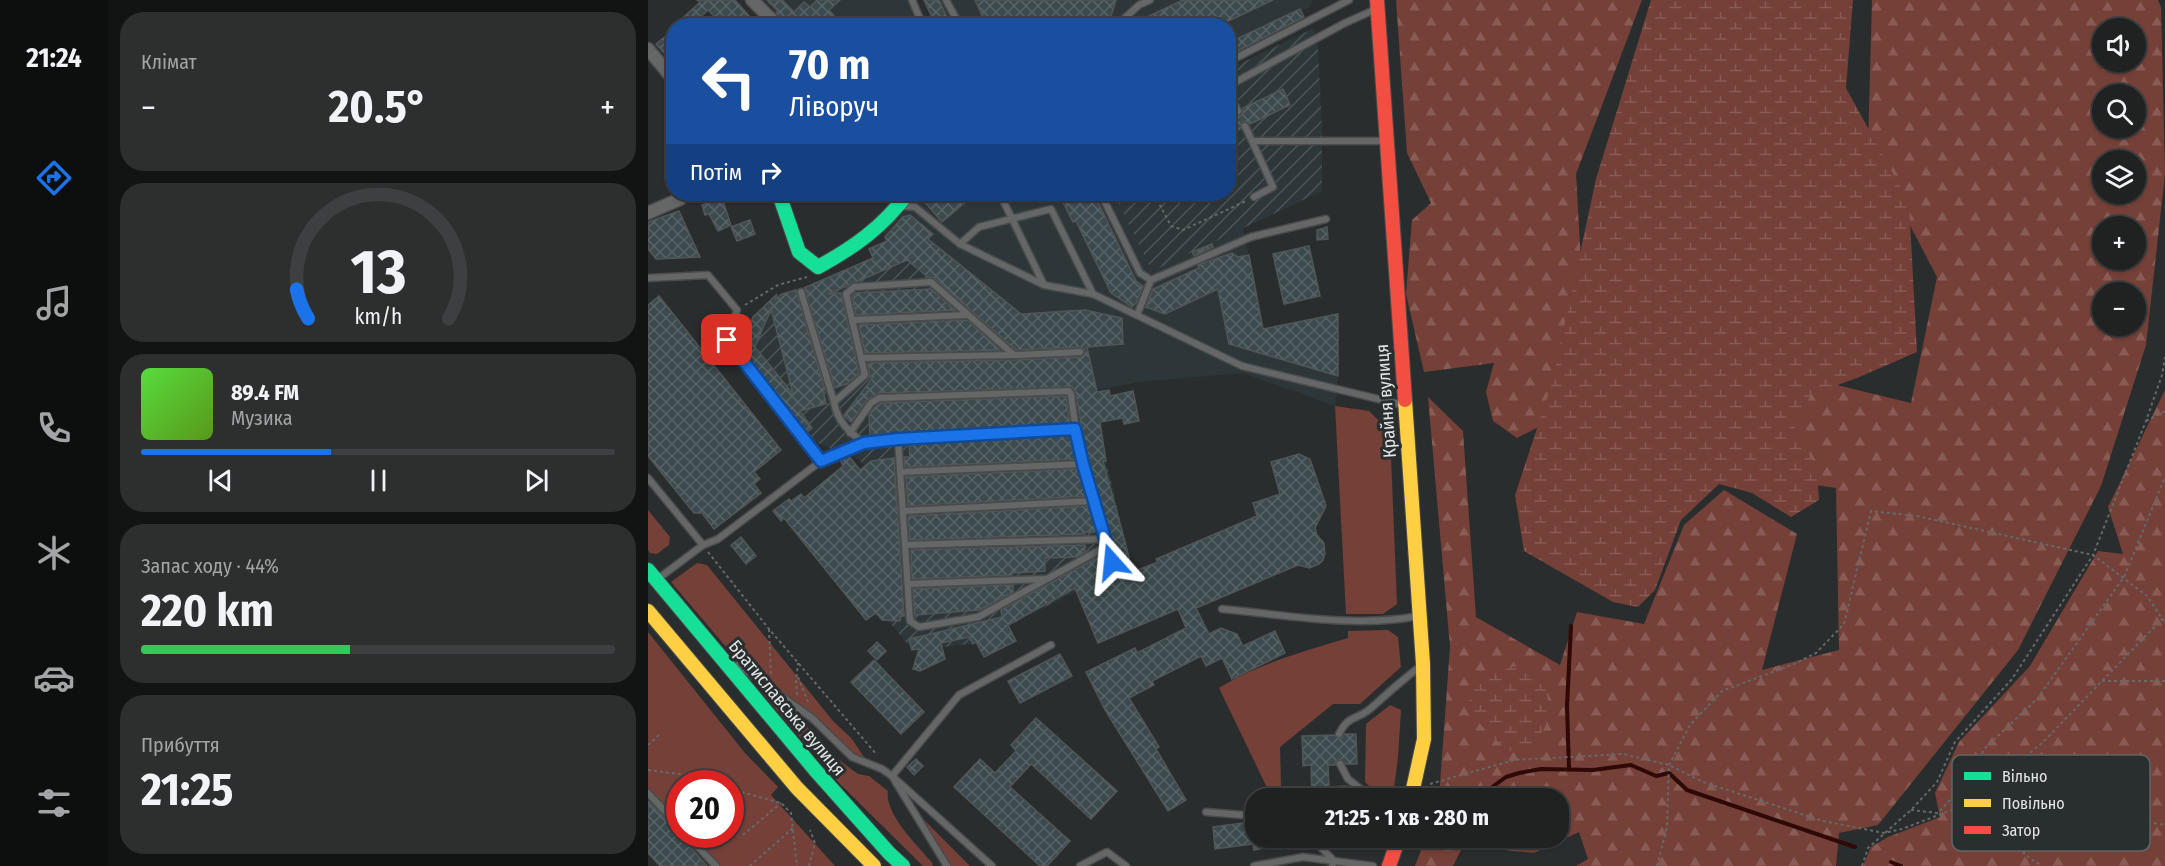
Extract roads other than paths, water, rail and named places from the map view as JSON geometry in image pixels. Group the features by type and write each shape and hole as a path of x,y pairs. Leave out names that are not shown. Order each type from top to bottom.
{"street":[{"path":"752,0 770,18"},
{"name":"Крайня вулиця","path":"1377,4 1423,664 1424,739 1414,788"},
{"path":"648,49 666,70"},
{"path":"648,213 675,201"},
{"path":"781,201 799,252 815,271 864,241 902,201"},
{"name":"Братиславська вулиця","path":"652,575 816,771 889,854 903,866"},
{"path":"648,611 796,788 874,866"},
{"path":"1389,866 1395,848"}],"lane":[{"path":"912,0 920,18"},
{"path":"946,0 956,18"},
{"path":"1125,18 1139,5 1150,0"},
{"path":"1236,58 1349,0"},
{"path":"1236,82 1377,4"},
{"path":"1236,107 1238,111"},
{"path":"1245,126 1273,187 1254,197"},
{"path":"1252,141 1386,141"},
{"path":"1003,201 1044,285"},
{"path":"1104,201 1140,273 1150,280"},
{"path":"899,206 915,207 960,244 1044,285 1093,294 1242,366 1405,406"},
{"path":"960,244 979,227 1051,209 1093,294"},
{"path":"1137,315 1150,280 1251,237 1326,219"},
{"path":"648,278 708,275 737,310 727,340 821,461"},
{"path":"834,402 865,375 846,294 854,287 931,282 1014,355"},
{"path":"801,292 840,420 850,433 864,443"},
{"path":"852,320 968,315"},
{"path":"861,358 1014,355 1080,351"},
{"path":"850,433 871,403 879,398 1069,391 1083,464 1112,562"},
{"path":"652,575 703,545 718,539 821,461 864,443 1075,429"},
{"path":"898,439 910,621 919,627 978,617 1107,546"},
{"path":"900,472 1083,464"},
{"path":"648,477 703,545"},
{"path":"903,511 1093,501"},
{"path":"905,545 1104,539"},
{"path":"908,584 1047,579"},
{"path":"1222,609 1347,621 1419,616"},
{"path":"892,776 959,695 1051,645"},
{"path":"712,647 815,720 852,758 882,769 892,776 992,866"},
{"path":"1339,735 1343,726 1350,719 1367,711 1423,664"},
{"path":"1340,764 1348,779 1359,788"},
{"path":"892,776 947,866"},
{"path":"648,793 666,813"},
{"path":"1206,812 1245,815"},
{"path":"699,848 716,866"},
{"path":"1320,848 1333,864"},
{"path":"1080,866 1107,852 1126,866"},
{"path":"1254,866 1303,857 1333,864 1373,866"}],"waterway":[{"path":"1569,769 1567,706 1571,626"},
{"path":"1491,788 1506,777 1541,769 1593,770 1631,765 1656,776 1669,773 1687,790 1855,847"},
{"path":"1891,862 1901,866"}]}
